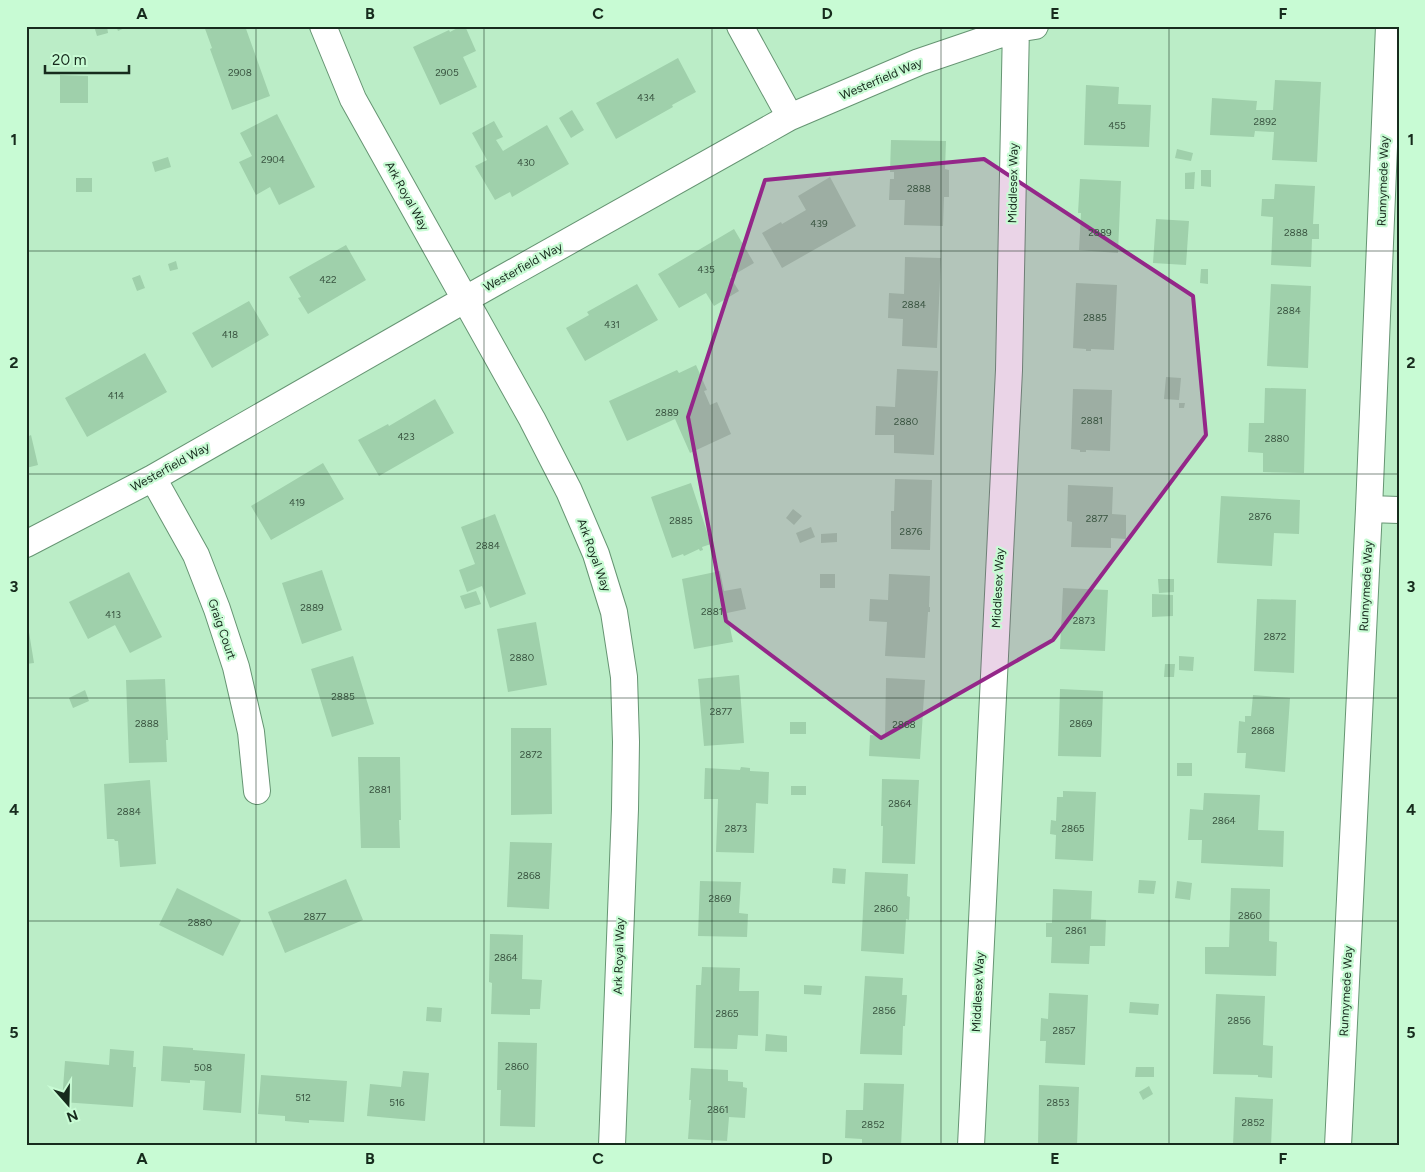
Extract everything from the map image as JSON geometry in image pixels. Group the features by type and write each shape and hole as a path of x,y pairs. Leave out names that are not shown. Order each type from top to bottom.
{"street":[{"name":"Ark Royal Way","path":"323,26 353,99 532,419 569,491 596,554 614,612 624,677 626,742 612,1146"},
{"path":"740,26 790,117"},
{"name":"Runnymede Way","path":"1338,1146 1369,508 1389,26"},
{"name":"Westerfield Way","path":"26,544 153,478 464,300 790,117 919,62 1022,27"},
{"name":"Middlesex Way","path":"971,1146 1009,370 1022,27"},
{"name":"Graig Court","path":"153,478 196,555 236,667 251,732 257,791"},
{"path":"1369,508 1399,510"}],"highlighted area":[{"path":"984,159 1193,296 1206,435 1053,640 881,738 726,621 688,417 765,180"}],"building":[{"path":"94,26 107,26 108,33 97,36"},
{"path":"116,26 129,26 118,31"},
{"path":"204,26 245,26 270,96 232,110 210,49 212,48"},
{"path":"465,26 476,51 463,57 477,87 440,105 413,47"},
{"path":"678,58 696,92 616,139 596,103"},
{"path":"60,75 88,76 88,103 60,103"},
{"path":"1275,80 1321,82 1317,162 1272,160 1274,132 1255,131 1254,137 1210,135 1212,98 1257,101 1256,110 1273,110"},
{"path":"1086,85 1119,87 1118,104 1151,105 1149,147 1084,145"},
{"path":"572,110 584,130 571,138 559,118"},
{"path":"277,114 315,187 279,205 270,187 256,195 239,162 252,156 240,133"},
{"path":"494,121 503,137 496,140 503,151 547,125 569,164 512,197 510,192 495,200 475,166 487,160 472,133"},
{"path":"891,140 946,141 945,169 949,170 949,197 944,197 943,226 904,225 905,200 889,200 890,179 894,179 894,172 890,172"},
{"path":"1177,149 1193,153 1191,161 1175,158"},
{"path":"168,157 171,167 155,172 152,162"},
{"path":"1201,170 1211,170 1211,187 1201,186"},
{"path":"1195,172 1194,189 1185,189 1185,173"},
{"path":"830,177 856,226 782,268 762,233 806,210 798,196"},
{"path":"76,178 92,178 92,192 76,192"},
{"path":"1080,179 1121,181 1118,253 1079,250 1081,213 1078,213"},
{"path":"1275,184 1315,186 1313,224 1319,224 1319,239 1312,239 1311,267 1271,265 1273,217 1261,216 1262,199 1274,199"},
{"path":"1156,219 1189,221 1186,265 1153,263"},
{"path":"734,229 754,263 730,277 739,291 714,306 706,293 679,308 658,274"},
{"path":"346,245 366,280 308,314 298,298 301,297 289,277"},
{"path":"905,257 941,258 937,348 902,346 903,319 888,318 889,293 904,294"},
{"path":"176,261 178,269 170,271 168,264"},
{"path":"1201,269 1208,269 1208,284 1200,283"},
{"path":"140,275 145,288 137,291 132,278"},
{"path":"1076,283 1117,285 1114,350 1091,349 1091,351 1086,351 1086,349 1073,348"},
{"path":"637,284 658,320 585,361 566,328 589,315 587,312"},
{"path":"1271,284 1311,286 1308,368 1267,366"},
{"path":"249,301 269,335 212,368 192,333"},
{"path":"145,353 167,392 87,437 65,398"},
{"path":"696,365 707,390 704,391 710,405 717,402 731,434 690,453 675,419 627,441 609,401 677,370 679,373"},
{"path":"897,369 938,371 934,455 894,453 894,435 875,435 876,406 895,407"},
{"path":"1166,377 1181,378 1179,400 1164,399"},
{"path":"1265,388 1306,389 1304,473 1263,472 1263,453 1248,452 1249,423 1264,423"},
{"path":"1073,389 1112,390 1110,451 1086,450 1086,452 1080,452 1080,450 1071,449"},
{"path":"435,399 454,433 379,476 358,440 388,424 389,426"},
{"path":"1179,403 1185,403 1184,408 1179,408"},
{"path":"26,428 29,436 31,435 38,465 26,468"},
{"path":"323,463 344,499 271,540 251,506"},
{"path":"895,479 932,480 930,550 891,549 891,511 894,511"},
{"path":"691,483 711,544 702,547 703,550 700,551 699,549 684,556 683,554 672,558 651,497"},
{"path":"1068,485 1113,487 1112,514 1126,515 1126,539 1111,538 1111,548 1071,547 1072,522 1067,521"},
{"path":"1221,496 1300,500 1299,534 1274,533 1272,566 1217,563"},
{"path":"793,509 802,516 794,525 786,518"},
{"path":"495,514 526,594 490,608 482,586 467,592 459,570 475,564 461,527"},
{"path":"811,527 815,537 800,543 796,533"},
{"path":"837,533 837,542 821,543 821,534"},
{"path":"322,570 342,630 302,644 282,583"},
{"path":"720,571 724,591 741,588 746,609 727,613 733,642 694,649 682,579"},
{"path":"129,572 162,637 130,653 115,625 88,639 69,602"},
{"path":"820,574 835,574 835,588 820,588"},
{"path":"889,574 930,576 930,612 928,612 925,658 885,656 887,622 869,621 870,599 888,600"},
{"path":"1158,579 1174,579 1174,592 1159,593"},
{"path":"1063,588 1108,590 1105,651 1060,649"},
{"path":"476,591 481,604 465,609 460,596"},
{"path":"1152,594 1173,595 1173,616 1152,617"},
{"path":"1257,599 1296,600 1294,673 1254,671"},
{"path":"536,622 547,685 508,692 497,629"},
{"path":"28,626 34,663 26,664 26,627"},
{"path":"353,656 374,724 332,737 311,669"},
{"path":"1179,656 1194,657 1193,671 1179,670"},
{"path":"1165,664 1175,664 1174,677 1164,677"},
{"path":"739,675 744,743 704,746 698,679"},
{"path":"886,678 925,680 920,759 869,756 870,735 885,736"},
{"path":"165,679 168,740 166,740 167,762 129,763 126,680"},
{"path":"1060,689 1103,691 1101,757 1058,756"},
{"path":"85,690 89,701 73,708 69,698"},
{"path":"1253,695 1290,698 1285,772 1245,768 1246,753 1237,753 1239,721 1245,722 1245,716 1251,716"},
{"path":"790,722 806,722 806,734 790,734"},
{"path":"511,728 551,728 552,814 511,815"},
{"path":"358,757 400,757 400,848 361,848"},
{"path":"1177,763 1192,763 1192,776 1177,776"},
{"path":"741,767 750,768 750,771 769,772 768,804 756,803 754,853 716,852 718,799 704,799 705,768 740,770"},
{"path":"882,779 919,780 915,864 882,863"},
{"path":"150,780 156,864 120,867 118,841 107,839 104,784"},
{"path":"791,786 806,786 806,795 791,795"},
{"path":"1063,791 1096,792 1093,861 1055,859 1056,835 1050,834 1051,820 1056,821 1057,797 1063,797"},
{"path":"1204,793 1260,795 1258,830 1284,831 1283,867 1201,863 1202,840 1188,840 1190,809 1203,810"},
{"path":"510,842 552,843 549,909 507,907"},
{"path":"833,868 846,869 845,884 832,883"},
{"path":"865,872 908,874 909,920 906,919 904,954 861,951"},
{"path":"346,879 363,920 285,953 268,912"},
{"path":"1139,880 1156,881 1154,894 1138,893"},
{"path":"700,881 741,882 739,913 748,914 747,937 698,936"},
{"path":"1177,881 1192,883 1190,900 1175,898"},
{"path":"177,888 241,920 223,956 159,925"},
{"path":"1231,888 1270,889 1269,941 1277,942 1276,976 1205,974 1205,947 1229,947"},
{"path":"1053,889 1092,891 1091,919 1106,920 1105,946 1090,946 1089,964 1051,963 1052,937 1046,937 1046,923 1052,923"},
{"path":"490,934 523,935 522,979 542,980 540,1009 530,1009 530,1015 491,1014 492,983 489,982"},
{"path":"702,967 740,968 739,991 759,991 758,1036 738,1035 737,1049 694,1048 696,985 701,985"},
{"path":"865,976 903,978 902,995 907,995 902,1055 860,1054"},
{"path":"804,985 822,986 821,995 804,994"},
{"path":"1049,993 1088,995 1085,1065 1045,1063 1046,1041 1040,1041 1041,1018 1048,1019"},
{"path":"1216,994 1265,996 1263,1045 1273,1046 1272,1078 1258,1077 1258,1075 1213,1074"},
{"path":"1130,1002 1159,1004 1158,1015 1129,1013"},
{"path":"427,1007 442,1008 441,1022 426,1021"},
{"path":"766,1034 787,1036 787,1052 765,1051"},
{"path":"498,1042 537,1043 535,1127 500,1126 501,1090 497,1090"},
{"path":"163,1046 245,1054 241,1113 203,1110 205,1081 190,1080 190,1083 161,1081"},
{"path":"110,1049 134,1051 133,1067 136,1067 133,1107 62,1102 65,1061 109,1065"},
{"path":"1136,1067 1154,1067 1154,1077 1135,1077"},
{"path":"691,1068 728,1070 728,1081 743,1082 743,1087 747,1088 745,1118 729,1117 727,1141 688,1139"},
{"path":"403,1071 429,1073 425,1121 367,1116 370,1084 401,1087"},
{"path":"261,1075 347,1081 344,1122 309,1120 309,1123 285,1121 285,1116 258,1114"},
{"path":"864,1083 904,1084 901,1146 862,1146 862,1139 845,1138 846,1110 863,1110"},
{"path":"1039,1085 1079,1087 1077,1146 1038,1146"},
{"path":"1149,1086 1153,1094 1143,1100 1139,1092"},
{"path":"1235,1097 1273,1099 1271,1146 1233,1146"}]}
